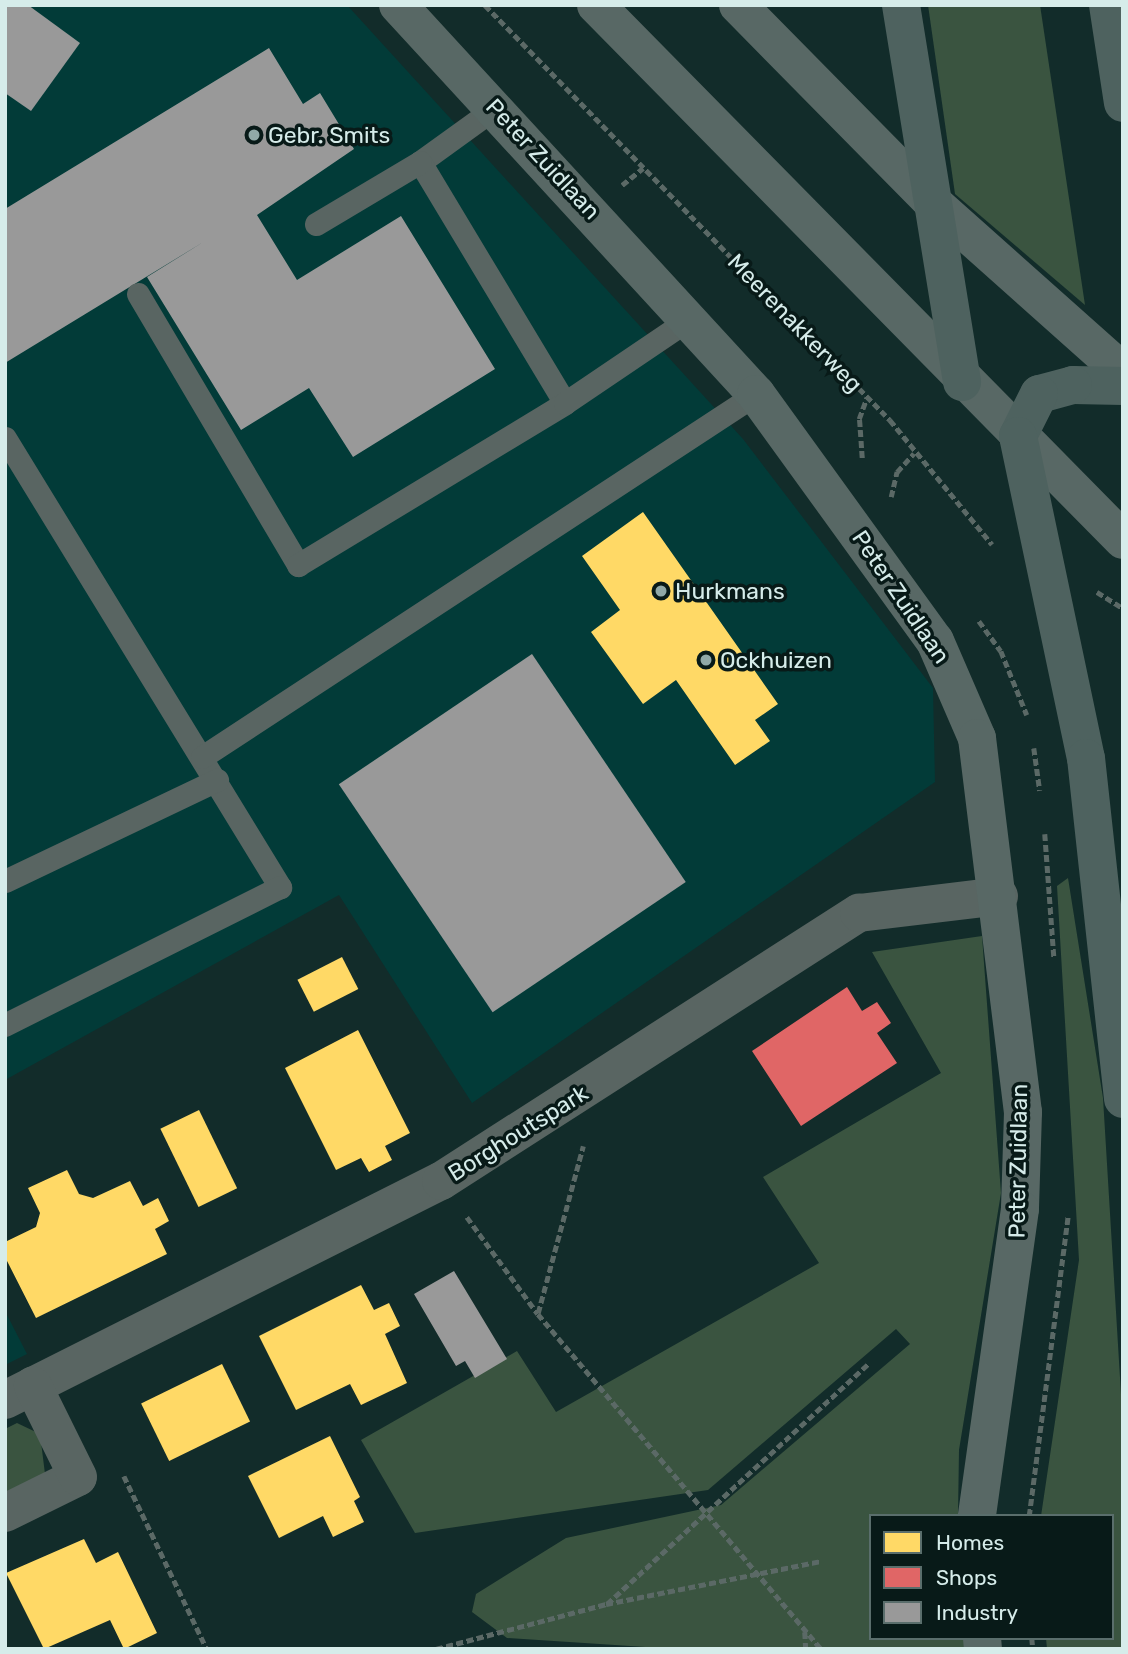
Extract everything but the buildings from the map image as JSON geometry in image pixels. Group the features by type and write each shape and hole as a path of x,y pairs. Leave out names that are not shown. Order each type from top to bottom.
{"highway":[{"path":"901,5 962,382"},
{"path":"1108,5 1123,103"},
{"path":"1123,386 1073,385 1039,394 1018,436 1086,758 1123,1099"}],"street":[{"name":"Peter Zuidlaan","path":"398,5 756,394 903,593 954,679 977,738 999,896 1023,1112 1020,1209 976,1514"},
{"path":"596,5 962,382 1123,540"},
{"path":"738,5 931,201 1123,372"},
{"name":"Borghoutspark","path":"5,1513 78,1477 19,1393 441,1181 600,1083 859,913 999,896"}],"lane":[{"path":"316,224 420,162 495,108"},
{"path":"420,162 565,403"},
{"path":"138,294 298,565 565,403 689,319"},
{"path":"202,757 756,394"},
{"path":"5,438 217,780 279,887 5,1025"},
{"path":"5,881 217,780"}],"path":[{"name":"Meerenakkerweg","path":"485,5 867,397 1003,556 1044,566 1123,608"},
{"path":"865,467 859,419 867,397"},
{"path":"884,491 891,497 897,472 914,453"},
{"path":"538,1314 600,1083"},
{"path":"441,1181 538,1314 704,1513 763,1574 821,1649"},
{"path":"606,1605 869,1363"},
{"path":"117,1461 207,1649"},
{"path":"436,1649 606,1605 822,1561"},
{"path":"805,1630 806,1649"}],"shaded area":[{"path":"5,5 347,5 743,439 933,688 935,782 472,1103 339,895 5,1080"},
{"path":"5,1311 27,1354 5,1365"}],"green space":[{"path":"928,5 1040,5 1085,305 955,194"},
{"path":"1068,878 1103,1098 1123,1427 1123,1649 1047,1649 1046,1640 1114,1640 1114,1514 1041,1514 1079,1260 1057,886"},
{"path":"982,936 1001,1193 959,1450 958,1514 869,1514 869,1640 964,1640 965,1649 676,1649 507,1638 472,1612 476,1594 566,1538 721,1505 910,1344 896,1329 708,1490 415,1533 361,1440 517,1351 556,1412 819,1263 763,1177 941,1073 872,952"},
{"path":"17,1423 40,1434 45,1474 5,1494 5,1429"}],"place":[{"name":"Gebr. Smits","path":"254,135"},
{"name":"Hurkmans","path":"661,591"},
{"name":"Ockhuizen","path":"706,660"}]}
